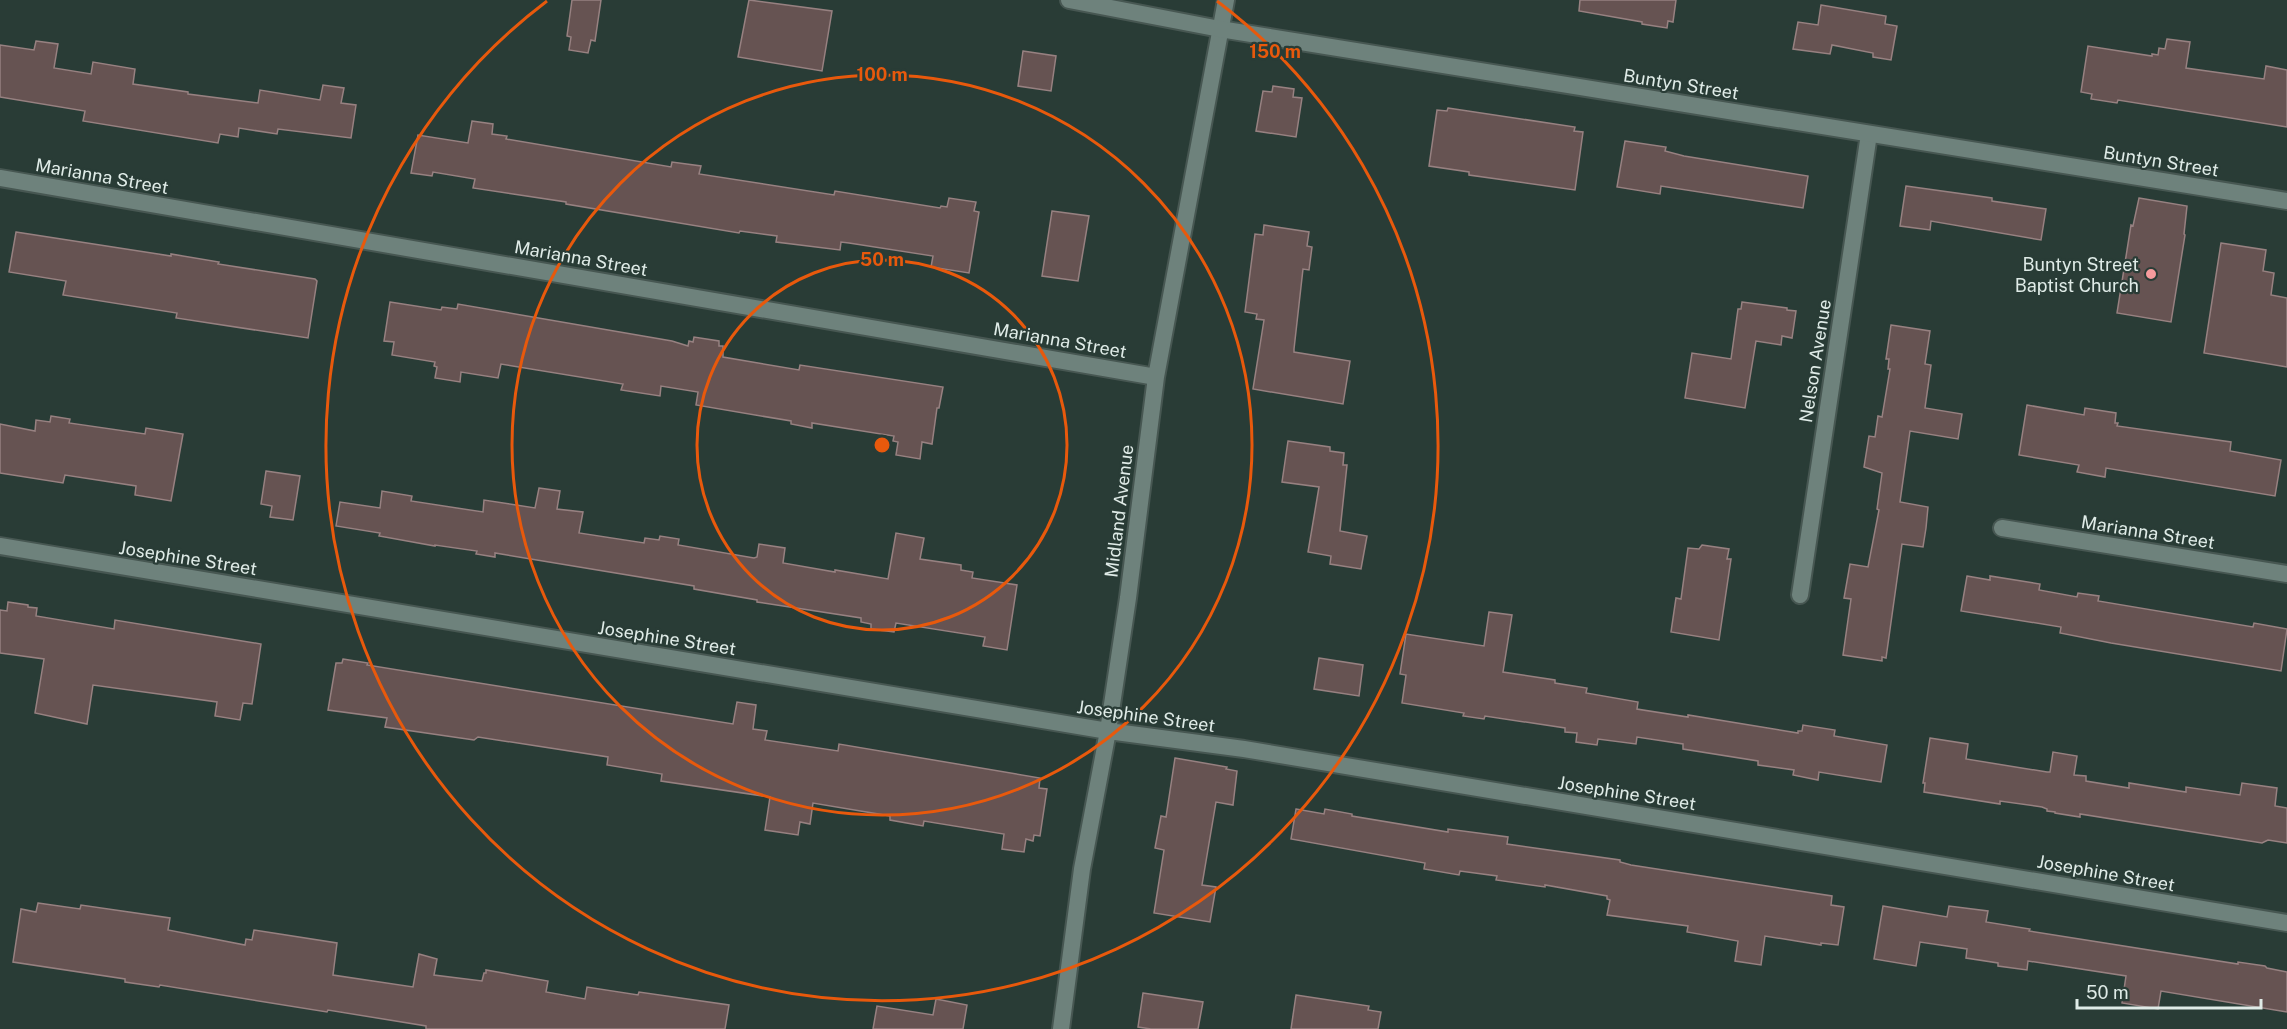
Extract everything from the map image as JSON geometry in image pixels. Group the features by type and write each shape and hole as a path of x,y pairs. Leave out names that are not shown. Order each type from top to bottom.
{"street":[{"name":"Buntyn Street","path":"1069,0 1220,29 2287,201"},
{"name":"Midland Avenue","path":"1061,1029 1082,869 1108,731 1128,598 1156,377 1226,0"},
{"name":"Nelson Avenue","path":"1800,595 1869,134"},
{"name":"Marianna Street","path":"0,178 1156,377"},
{"name":"Marianna Street","path":"2002,528 2287,574"},
{"name":"Josephine Street","path":"0,546 1108,731 1244,749 2287,924"}],"building":[{"path":"572,0 601,0 595,41 591,40 588,53 569,50 571,37 567,36"},
{"path":"749,0 832,11 822,71 738,57"},
{"path":"1580,0 1676,0 1673,22 1668,21 1667,28 1579,11"},
{"path":"1821,5 1886,16 1885,24 1897,26 1891,60 1873,57 1873,53 1832,45 1830,54 1793,49 1798,22 1818,25"},
{"path":"2167,39 2190,42 2186,68 2264,79 2266,66 2287,70 2287,127 2118,100 2117,103 2091,99 2092,94 2081,92 2088,46 2152,56 2152,54 2158,55 2159,48 2165,49"},
{"path":"36,41 58,44 54,68 91,74 93,62 135,69 133,84 188,92 188,94 258,103 260,90 320,100 323,85 344,88 341,103 356,105 351,138 278,129 277,134 239,128 238,137 220,134 218,143 83,121 85,111 0,97 0,45 34,50"},
{"path":"1023,51 1056,56 1051,91 1018,86"},
{"path":"1273,86 1294,89 1293,97 1302,98 1296,137 1256,131 1263,91 1272,92"},
{"path":"1448,108 1575,127 1574,131 1583,132 1575,190 1469,175 1469,172 1429,166 1437,110 1447,111"},
{"path":"472,121 493,124 492,134 507,136 506,139 671,167 672,162 701,166 699,174 834,195 835,191 940,208 941,206 947,207 949,198 976,202 974,211 979,212 969,273 931,267 933,256 841,242 840,250 776,242 777,236 740,231 739,233 473,188 475,179 433,172 432,176 411,173 418,135 468,143"},
{"path":"1625,141 1666,147 1665,151 1684,156 1808,176 1803,208 1661,186 1660,194 1617,187"},
{"path":"1906,186 1992,198 1992,201 2046,209 2041,240 1931,221 1930,230 1900,226"},
{"name":"Buntyn Street Baptist Church","path":"2139,198 2187,206 2185,235 2171,322 2117,313 2131,225 2133,226"},
{"path":"1052,211 1089,216 1078,281 1042,276"},
{"path":"1264,225 1309,232 1307,246 1312,247 1309,270 1303,269 1294,352 1350,361 1343,404 1253,389 1264,320 1256,319 1257,314 1245,312 1255,234 1263,235"},
{"path":"16,232 171,256 171,254 219,262 218,264 315,279 317,281 308,338 176,318 177,313 63,295 66,281 9,272"},
{"path":"2221,243 2266,250 2263,271 2274,273 2271,295 2287,298 2287,367 2204,353"},
{"path":"390,302 441,310 442,307 457,309 458,304 672,341 688,346 689,341 693,342 694,337 719,341 719,346 723,346 723,357 799,370 800,365 943,387 939,408 937,408 932,444 922,442 920,459 896,455 898,442 893,441 894,436 812,423 812,428 791,424 791,421 696,405 698,392 661,386 660,396 621,390 623,384 501,364 498,378 461,372 460,382 435,378 437,367 434,366 435,362 392,355 394,342 384,341"},
{"path":"1742,302 1796,311 1792,338 1782,336 1781,345 1756,341 1745,408 1685,398 1692,353 1731,359 1738,309 1741,309"},
{"path":"1891,325 1930,331 1925,364 1931,365 1925,408 1962,414 1958,439 1910,431 1900,502 1928,507 1926,528 1923,547 1902,544 1886,658 1882,657 1882,661 1843,655 1851,599 1844,598 1850,564 1868,567 1879,510 1877,509 1882,473 1864,467 1869,436 1875,437 1878,416 1882,417 1890,369 1888,369 1889,359 1886,359"},
{"path":"2027,405 2084,415 2085,408 2116,413 2117,426 2231,442 2230,451 2281,460 2275,496 2106,468 2105,477 2077,472 2079,465 2019,455"},
{"path":"51,416 70,419 69,423 145,434 146,428 183,434 171,501 135,495 136,486 65,475 63,483 0,473 0,424 35,431 36,420 50,422"},
{"path":"1288,441 1330,447 1330,451 1344,453 1343,465 1347,465 1340,531 1367,536 1361,569 1330,564 1331,556 1308,552 1319,487 1282,482"},
{"path":"266,471 300,476 293,520 270,517 272,506 261,504"},
{"path":"539,488 560,491 557,509 583,512 579,533 644,543 645,538 659,540 660,536 679,539 678,545 754,558 757,557 759,544 785,548 783,563 888,579 896,533 924,538 920,559 961,565 961,570 973,572 972,578 1017,585 1007,650 983,646 985,637 896,623 894,632 871,629 871,624 861,622 861,618 757,602 757,600 694,589 694,586 495,553 495,557 476,554 477,551 435,546 379,536 380,533 336,526 340,502 380,508 382,491 412,496 411,501 483,512 484,500 535,508"},
{"path":"1702,545 1729,549 1727,559 1731,559 1719,640 1671,632 1676,598 1681,599 1688,548 1699,549"},
{"path":"1967,576 1990,580 1990,576 2040,584 2039,590 2077,597 2078,593 2099,596 2098,601 2253,627 2254,623 2287,629 2281,671 2111,643 2060,633 2061,627 1961,611"},
{"path":"8,602 37,608 36,616 114,629 115,620 261,644 252,704 243,703 240,720 215,716 217,702 93,685 87,724 35,713 44,659 0,653 0,610 7,611"},
{"path":"1489,612 1512,615 1503,672 1555,680 1555,683 1587,688 1586,693 1638,702 1637,709 1798,733 1802,731 1803,725 1835,730 1834,736 1887,745 1881,782 1819,772 1818,780 1793,775 1794,770 1758,765 1758,761 1683,749 1683,744 1637,737 1636,744 1598,739 1597,745 1576,742 1577,733 1565,732 1565,728 1485,716 1484,719 1463,716 1464,713 1402,703 1406,675 1400,674 1406,634 1484,646"},
{"path":"1319,658 1363,665 1359,696 1314,689"},
{"path":"343,659 368,663 367,665 733,724 737,702 756,705 753,729 767,731 765,740 838,751 839,744 1040,778 1039,788 1047,789 1040,836 1034,835 1033,841 1026,839 1024,852 1002,849 1004,834 924,821 923,826 890,820 890,816 813,803 810,824 800,822 798,835 765,830 770,797 661,781 662,774 607,765 608,757 478,737 474,740 385,727 387,718 328,710 336,663 342,663"},
{"path":"1930,738 1968,744 1966,759 2047,772 2050,772 2053,752 2077,756 2074,775 2086,776 2086,781 2129,788 2129,783 2186,792 2186,787 2240,795 2242,783 2277,788 2275,806 2287,808 2287,843 2268,840 2262,843 2080,814 2080,817 2055,813 2042,807 2000,801 2000,804 1924,792 1925,783 1923,783"},
{"path":"1175,758 1227,767 1226,769 1237,771 1233,805 1216,802 1202,885 1216,887 1210,922 1154,913 1164,850 1155,848 1161,816 1166,817"},
{"path":"1296,809 1324,814 1325,809 1352,814 1352,816 1448,832 1448,829 1508,837 1507,844 1620,860 1620,862 1631,865 1832,896 1831,905 1844,907 1838,945 1821,943 1821,945 1765,936 1761,965 1735,961 1738,941 1687,932 1688,926 1607,915 1610,900 1607,896 1545,885 1545,887 1496,880 1497,876 1460,871 1459,875 1424,869 1425,863 1291,839"},
{"path":"38,903 80,909 81,905 170,918 168,930 245,945 246,939 252,940 254,930 337,943 333,975 413,987 419,954 437,959 434,975 482,981 486,970 548,981 546,992 585,999 587,987 729,1005 725,1029 426,1029 426,1026 328,1010 327,1012 160,985 159,987 125,982 125,979 13,962 21,909 36,912"},
{"path":"1883,906 1947,917 1949,906 1988,911 1986,922 2030,929 2029,931 2238,964 2238,962 2265,966 2287,972 2287,1012 2161,991 2158,1009 2122,1003 2126,976 2028,961 2027,970 1998,966 1998,963 1966,958 1967,949 1920,942 1916,966 1874,959"},
{"path":"1143,993 1203,1002 1198,1029 1138,1027"},
{"path":"1296,995 1369,1006 1368,1010 1381,1012 1378,1029 1291,1029"},
{"path":"936,999 967,1005 963,1029 873,1029 877,1006 933,1015"}],"place":[{"name":"Buntyn Street Baptist Church","path":"2151,274"}]}
